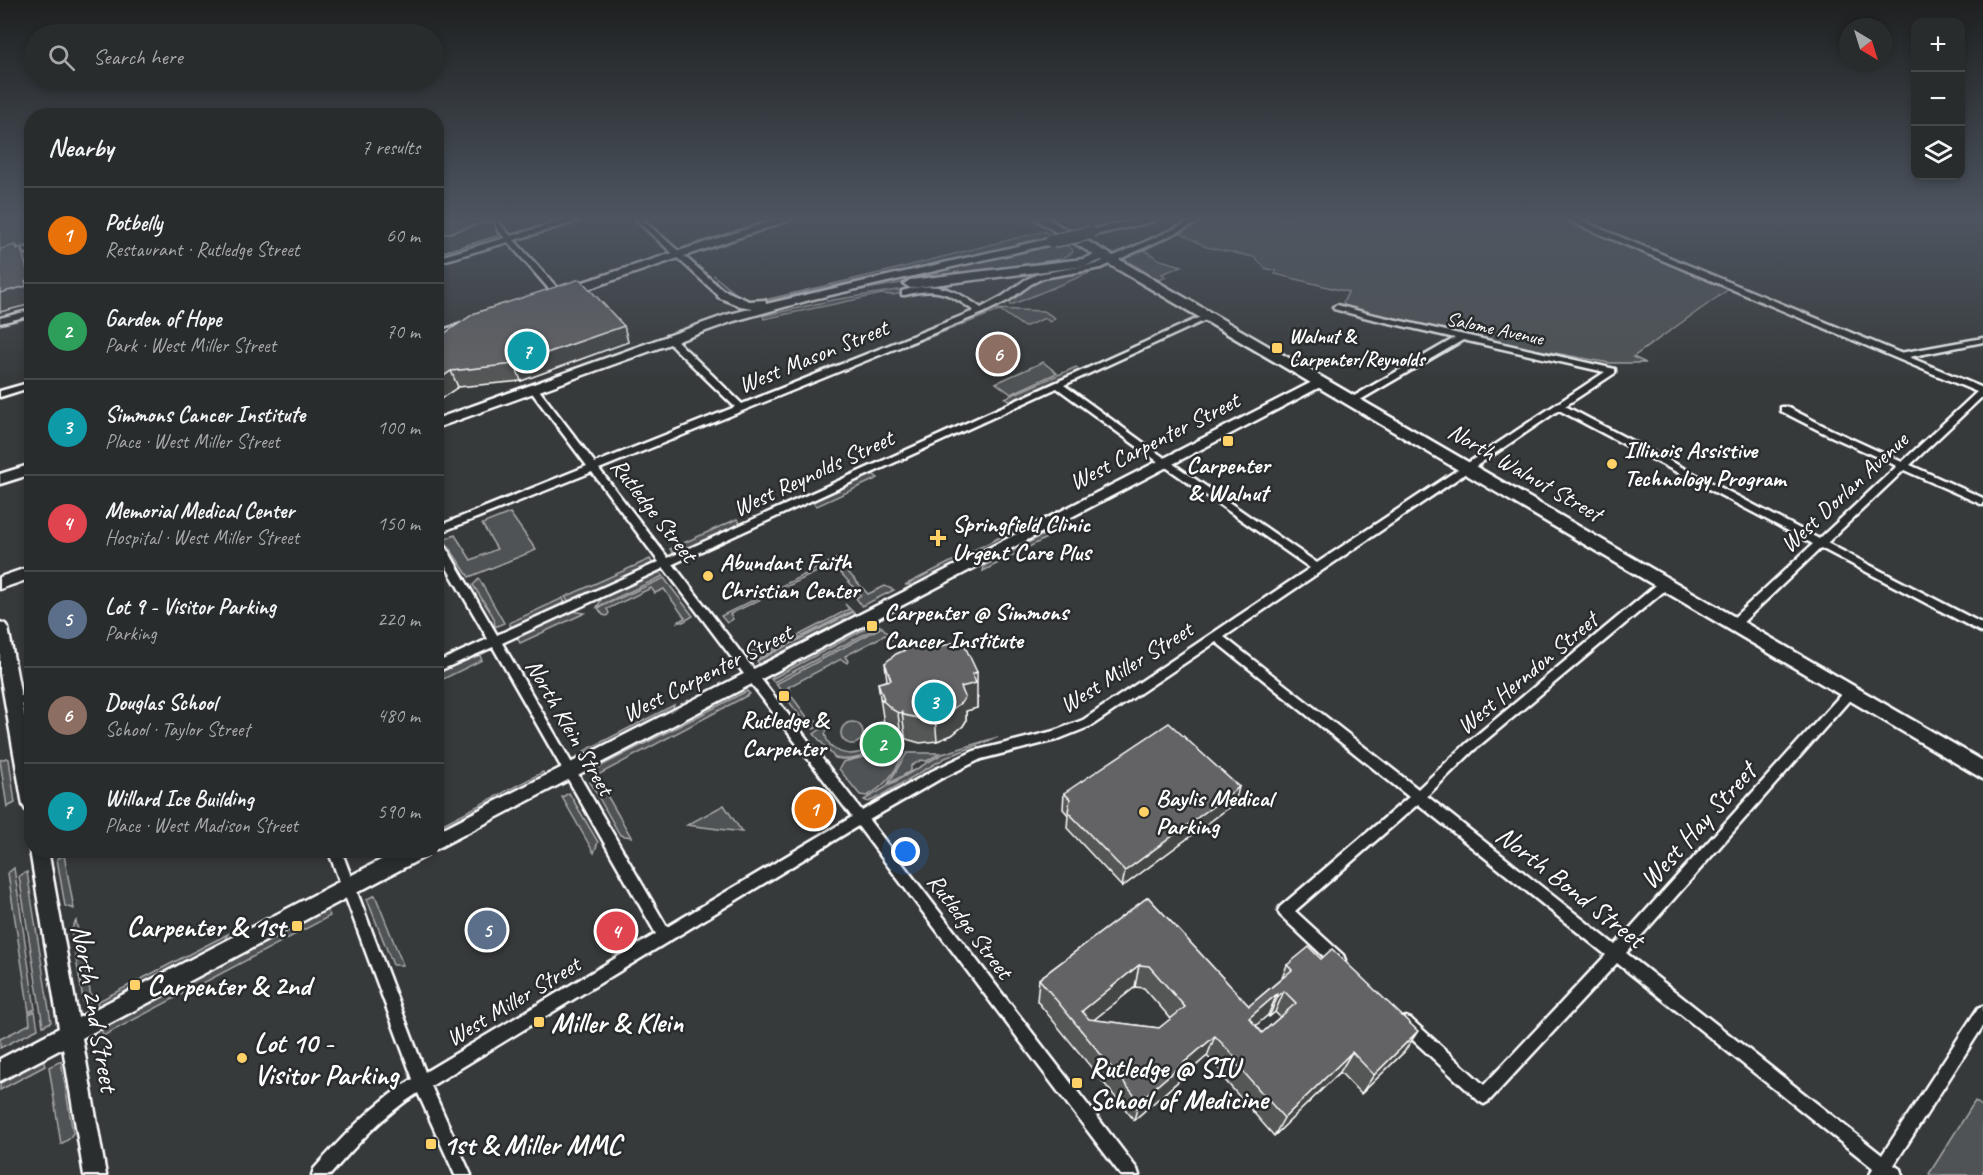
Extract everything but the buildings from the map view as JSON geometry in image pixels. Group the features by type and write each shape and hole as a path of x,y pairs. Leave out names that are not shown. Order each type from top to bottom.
{"main road":[{"path":"554,296 620,274"},
{"path":"722,294 730,296 741,304 757,304 834,285 893,274"},
{"path":"444,421 689,331 771,306 910,274"},
{"path":"689,331 706,330 792,306 844,295 986,274"},
{"name":"North Walnut Street","path":"1136,274 1983,771"},
{"path":"689,331 727,310 728,305 722,294"},
{"path":"444,333 473,324"},
{"path":"0,480 24,472"},
{"path":"0,583 24,575"}],"street":[{"path":"537,274 554,296"},
{"path":"699,274 722,294"},
{"name":"West Mason Street","path":"444,528 980,310 1012,294 1028,282 1053,274"},
{"path":"1703,274 1983,391"},
{"path":"956,293 960,282 971,276"},
{"path":"905,293 928,287 943,288 956,293 980,310"},
{"name":"Salome Avenue","path":"1336,307 1461,338 1612,371"},
{"path":"0,321 24,314"},
{"name":"West Reynolds Street","path":"444,664 1207,316"},
{"path":"669,338 741,408"},
{"path":"1352,400 1461,338"},
{"path":"1900,356 1983,340"},
{"name":"West Miller Street","path":"320,1175 373,1117 423,1082 664,936 953,766 978,755 1056,735 1087,723 1612,371"},
{"name":"West Carpenter Street","path":"444,837 754,678 1320,382"},
{"path":"1058,384 1166,464 1317,569"},
{"path":"0,394 24,386"},
{"name":"Rutledge Street","path":"533,388 1131,1175"},
{"name":"West Dorlan Avenue","path":"1734,624 1983,391"},
{"path":"1560,407 1983,629"},
{"path":"1784,409 1983,502"},
{"name":"North Klein Street","path":"444,554 664,936"},
{"name":"West Herndon Street","path":"1347,968 1285,911 1418,797 1470,747 1665,584"},
{"path":"0,628 24,760"},
{"name":"North Bond Street","path":"1217,637 1885,1172"},
{"name":"West Hay Street","path":"1400,1017 1484,1096 1850,693"},
{"path":"14,703 24,699"},
{"name":"North 2nd Street","path":"40,858 95,1175"},
{"path":"337,858 423,1082 463,1175"},
{"path":"0,1070 404,858"},
{"path":"1885,1172 1983,1013"}],"shaded area":[{"path":"876,274 887,274 755,303 742,300 713,275 743,299 760,301"},
{"path":"924,274 955,274 947,275 810,299"},
{"path":"1066,274 1087,274 1010,305 1009,300 1041,278"},
{"path":"1149,274 1162,274 1166,277 1159,280"},
{"path":"1275,274 1693,274 1729,289 1633,357 1646,363 1609,363 1473,338 1346,308 1343,303 1348,292"},
{"path":"949,282 947,288 928,287 898,294 882,294 764,319 763,316 833,300"},
{"path":"993,309 1044,311 1055,318 1050,322 1045,318 1024,327 1000,310 905,347 905,345"},
{"path":"1043,362 1057,373 1011,394 996,383"},
{"path":"1076,367 1080,370 1011,401 1005,398"},
{"path":"873,474 878,478 817,506 812,502"},
{"path":"510,513 536,550 469,577 444,540 455,535 471,560 497,549 482,524"},
{"path":"737,519 741,524 674,554 670,549"},
{"path":"1012,531 1015,534 916,585 905,585"},
{"path":"1049,532 1052,535 983,571 984,566"},
{"path":"650,559 653,564 570,602 565,597"},
{"path":"836,559 868,594 885,586 894,590 862,606 856,598 861,595 838,570 830,573 825,568 730,614 733,619 727,623 721,616"},
{"path":"660,572 663,576 597,607 602,598"},
{"path":"664,578 693,616 683,622 678,622 685,618 664,589 655,593 651,588 607,609 609,613 607,616 603,615 598,608"},
{"path":"479,579 504,623 495,627 494,618 473,585"},
{"path":"563,598 565,604 512,628 509,623"},
{"path":"845,604 852,611 756,660 750,652 760,649 765,653 849,609"},
{"path":"572,611 585,613 520,643 517,637"},
{"path":"853,612 856,616 764,664 760,665 757,661"},
{"path":"874,624 880,626 774,682 771,679"},
{"path":"882,627 893,639 890,640 885,635 845,656 847,663 841,659 788,687 790,694 810,721 816,720 821,725 814,729 808,727 776,684"},
{"path":"479,654 482,660 444,679 444,671"},
{"path":"747,691 750,694 598,775 596,770 603,765"},
{"path":"674,705 673,709 586,755 584,751"},
{"path":"831,722 825,734 831,745 840,752 858,753 878,741 870,751 860,757 835,758 814,734"},
{"path":"852,722 860,725 863,733 860,741 852,744 844,741 841,733 844,725"},
{"path":"998,737 945,758 875,799 868,802 864,800 942,754"},
{"path":"892,750 903,754 897,767 884,784 867,796 860,795 839,769 843,762"},
{"path":"907,753 940,753 927,761 921,760 911,766 911,771 888,784"},
{"path":"9,759 15,803 7,807 0,760"},
{"path":"543,772 545,775 444,827 444,823"},
{"path":"597,778 631,837 620,835 590,782"},
{"path":"569,793 598,842 594,853 562,797"},
{"path":"724,805 742,832 687,825"},
{"path":"65,858 74,909 65,906 57,859"},
{"path":"14,868 35,1009 29,1012 8,873"},
{"path":"27,872 51,1022 43,1026 19,876"},
{"path":"375,895 403,965 393,965 367,899"},
{"path":"327,909 330,916 103,1036 101,1028"},
{"path":"76,921 92,1001 84,1005 71,930"},
{"path":"228,934 223,942 98,1007 97,1002"},
{"path":"35,1011 38,1029 0,1048 0,1039 30,1024 29,1014"},
{"path":"43,1059 45,1066 0,1090 0,1082"},
{"path":"61,1061 73,1133 61,1144 49,1067"},
{"path":"1975,1101 1983,1107 1983,1175 1930,1175 1929,1174"}],"place":[{"name":"Walnut & Carpenter/Reynolds","path":"1277,348"},
{"name":"Willard Ice Building","path":"527,351"},
{"name":"Douglas School","path":"998,354"},
{"name":"Carpenter & Walnut","path":"1228,441"},
{"name":"Illinois Assistive Technology Program","path":"1612,464"},
{"name":"Springfield Clinic Urgent Care Plus","path":"938,538"},
{"name":"Abundant Faith Christian Center","path":"708,576"},
{"name":"Carpenter @ Simmons Cancer Institute","path":"872,626"},
{"name":"Rutledge & Carpenter","path":"784,696"},
{"name":"Simmons Cancer Institute","path":"934,702"},
{"name":"Garden of Hope","path":"882,744"},
{"name":"Potbelly","path":"814,809"},
{"name":"Baylis Medical Parking","path":"1144,812"},
{"name":"Carpenter & 1st","path":"297,926"},
{"name":"Lot 9 - Visitor Parking","path":"487,930"},
{"name":"Memorial Medical Center","path":"616,931"},
{"name":"Carpenter & 2nd","path":"135,985"},
{"name":"Miller & Klein","path":"539,1022"},
{"name":"Lot 10 - Visitor Parking","path":"242,1058"},
{"name":"Rutledge @ SIU School of Medicine","path":"1077,1083"},
{"name":"1st & Miller MMC","path":"431,1144"}]}
